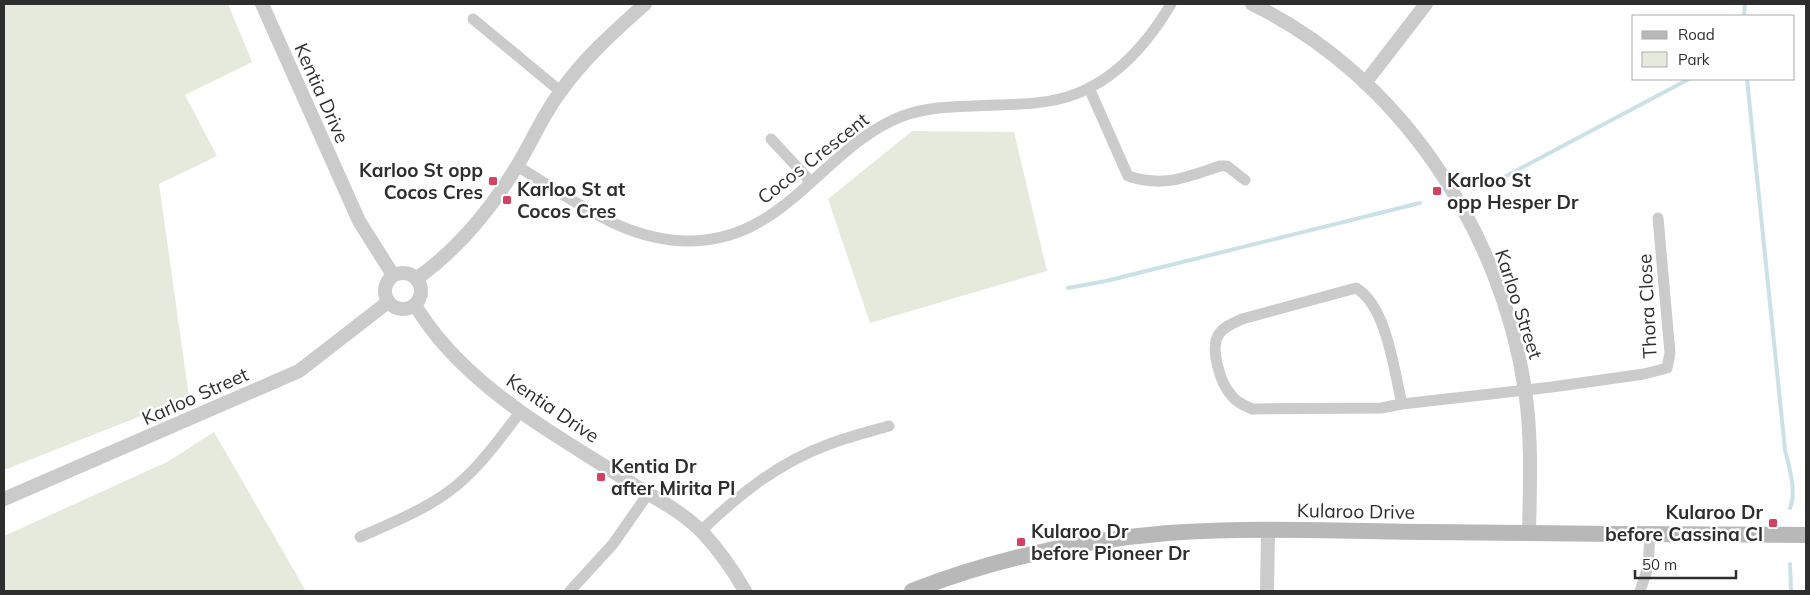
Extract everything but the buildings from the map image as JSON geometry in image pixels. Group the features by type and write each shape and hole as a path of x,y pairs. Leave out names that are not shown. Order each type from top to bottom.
{"main road":[{"name":"Kularoo Drive","path":"912,591 982,568 1097,542 1167,533 1268,531 1806,535"}],"street":[{"name":"Kentia Drive","path":"262,4 359,220 394,275"},
{"path":"416,279 435,266 467,234 517,166 560,91 591,56 645,4"},
{"name":"Cocos Crescent","path":"517,166 614,225 641,235 665,240 693,241 718,238 745,230 777,213 874,130 909,113 932,108 1035,103 1063,98 1089,88 1110,76 1132,58 1154,33 1171,4"},
{"name":"Karloo Street","path":"1252,4 1272,14 1314,41 1365,83 1426,152 1450,186 1467,216 1498,287 1512,328 1525,390 1530,456 1529,533"},
{"path":"1365,83 1426,4"},
{"path":"473,18 560,91"},
{"path":"1089,88 1128,176 1144,182 1163,182 1220,166 1227,166 1245,180"},
{"path":"771,139 812,182"},
{"name":"Thora Close","path":"1525,390 1644,374 1667,368 1670,353 1658,218"},
{"path":"406,273 416,279 421,292 415,305 401,310 388,302 384,288 394,275 406,273"},
{"path":"1402,404 1382,322 1372,303 1364,293 1356,288 1242,319 1226,326 1218,334 1215,345 1218,372 1224,384 1239,403 1252,409 1381,408 1525,390"},
{"name":"Karloo Street","path":"4,499 299,371 388,302"},
{"name":"Kentia Drive","path":"415,305 447,350 485,384 521,411 701,531 727,563 745,591"},
{"path":"360,537 407,516 441,496 463,480 483,460 521,411"},
{"path":"701,531 750,487 788,464 826,445 889,426"},
{"path":"570,591 613,544 648,494"},
{"path":"1267,591 1268,531"},
{"path":"1640,591 1648,567 1650,534"}],"green space":[{"path":"4,4 228,4 252,62 185,95 217,156 159,184 189,397 4,470"},
{"path":"912,131 1014,132 1047,271 870,323 828,199"},
{"path":"214,432 306,591 4,591 4,536 167,462"}],"waterway":[{"path":"1744,15 1745,4"},
{"path":"1489,185 1687,80"},
{"path":"1747,80 1785,450 1793,487 1790,508"},
{"path":"1068,288 1106,281 1420,203"},
{"path":"1790,564 1791,591"}],"place":[{"name":"Karloo St opp Cocos Cres","path":"493,181"},
{"name":"Karloo St opp Hesper Dr","path":"1437,191"},
{"name":"Karloo St at Cocos Cres","path":"507,200"},
{"name":"Kentia Dr after Mirita Pl","path":"601,477"},
{"name":"Kularoo Dr before Cassina Cl","path":"1773,523"},
{"name":"Kularoo Dr before Pioneer Dr","path":"1021,542"}]}
